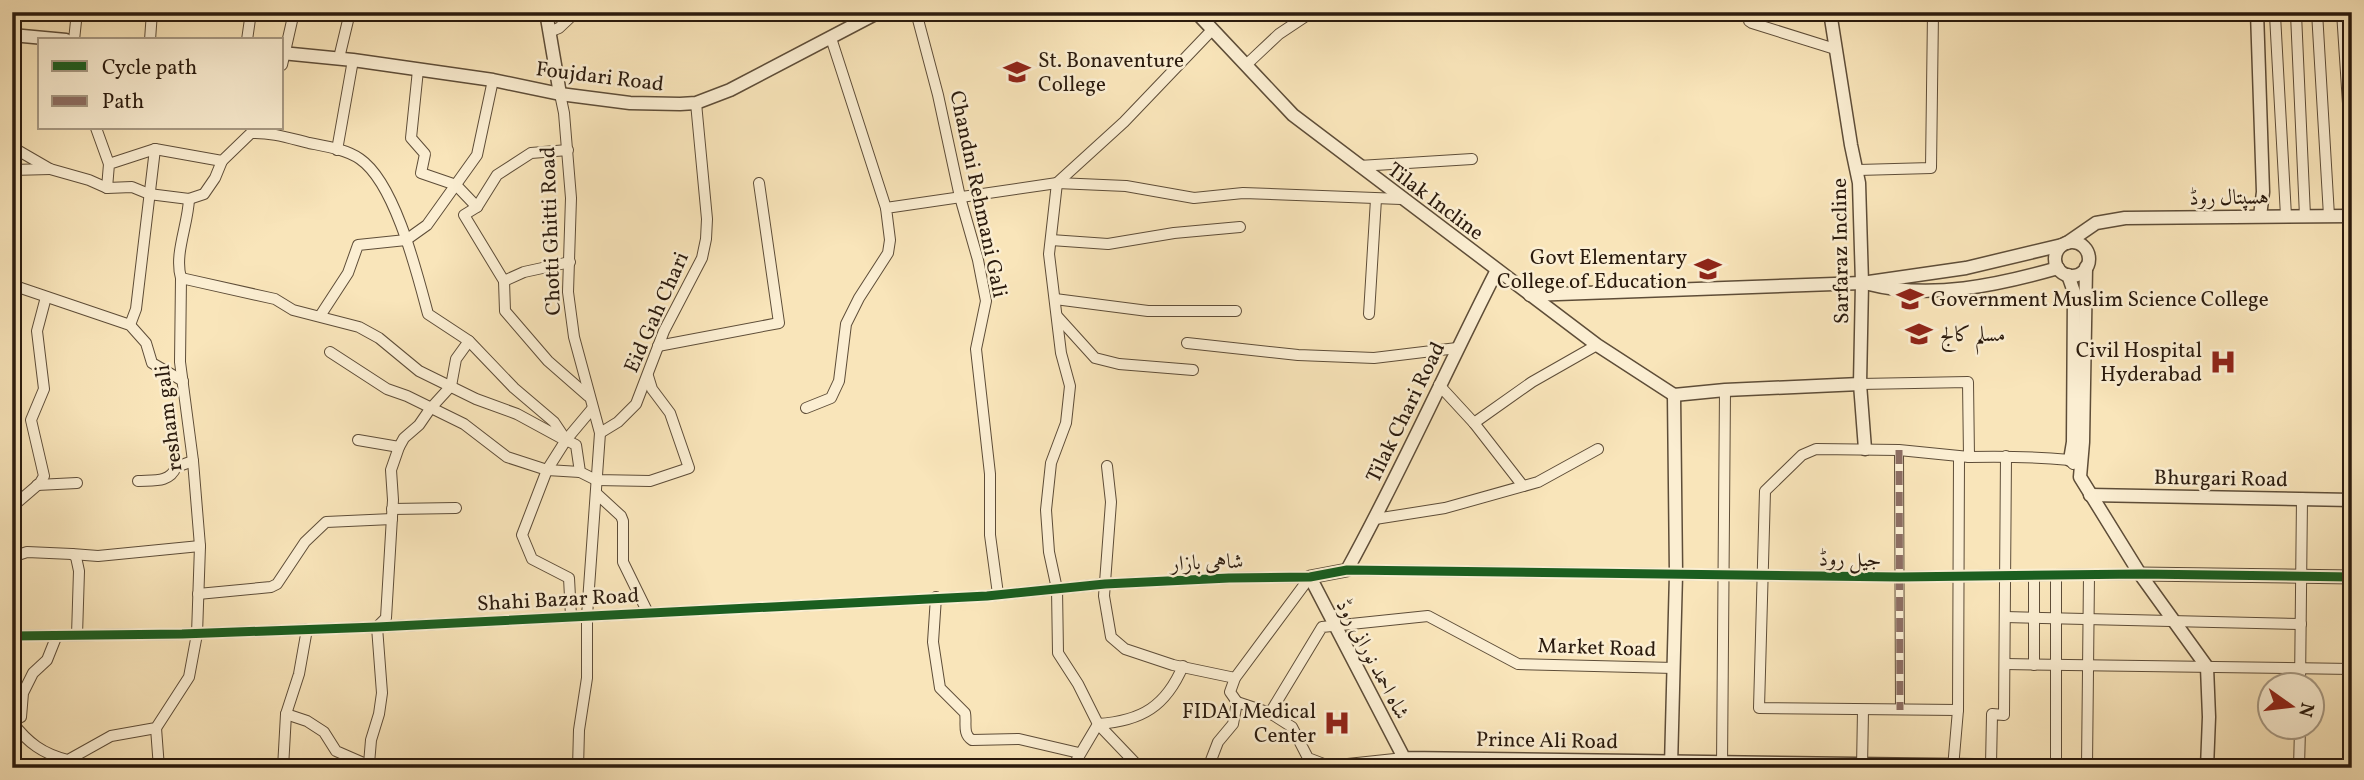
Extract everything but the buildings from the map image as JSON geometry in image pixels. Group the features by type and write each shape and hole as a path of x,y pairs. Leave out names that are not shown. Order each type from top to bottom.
{"street":[{"path":"74,38 77,12"},
{"path":"150,38 152,12"},
{"path":"247,38 251,12"},
{"path":"284,53 294,12"},
{"path":"340,58 351,12"},
{"path":"546,12 560,94"},
{"path":"549,32 576,12"},
{"name":"Foujdari Road","path":"284,57 340,58 630,103 696,103 730,90 878,12"},
{"name":"Chandni Rehmani Gali","path":"916,12 986,301 976,349 990,474 990,535 998,594"},
{"name":"Tilak Incline","path":"1196,12 1293,115 1597,345 1674,395"},
{"path":"1245,65 1279,34 1312,12"},
{"path":"1748,12 1749,21 1752,23 1835,49"},
{"name":"Sarfaraz Incline","path":"1830,12 1851,145 1858,170 1862,283 1860,384 1865,449"},
{"path":"1858,170 1931,169 1933,12"},
{"path":"2257,12 2263,192 2260,216"},
{"path":"2286,216 2273,14 2327,12"},
{"path":"2342,12 2349,79 2352,164"},
{"path":"2317,13 2329,216"},
{"path":"2296,14 2305,216"},
{"path":"1140,768 1098,724 1078,684 1058,653 1057,589 1049,552 1046,510 1051,463 1066,423 1070,386 1061,352 1049,254 1056,183 1124,122 1212,30"},
{"path":"12,35 44,38"},
{"path":"806,408 831,398 839,381 846,324 888,253 890,240 886,208 831,38"},
{"path":"337,150 353,60"},
{"path":"418,70 411,138 425,154 421,173 456,186 477,207"},
{"path":"320,316 348,273 358,245 406,240 427,225 456,186 477,155 493,80"},
{"name":"Chotti Ghitti Road","path":"560,94 571,198 568,292 588,396 600,433 587,615 587,678 579,730 578,768"},
{"name":"Eid Gah Chari","path":"600,433 618,422 636,404 664,331 702,258 707,219 696,103"},
{"path":"97,130 108,164 107,188"},
{"path":"12,147 50,169 107,188 132,187 149,194 189,199 204,194 215,178 222,160 251,133 267,130 360,159 383,183 406,240 428,314 469,341 514,388 554,422 566,440"},
{"path":"108,164 155,149 222,160"},
{"path":"130,325 136,309 138,279 148,225 155,149"},
{"path":"568,150 531,153 497,176 477,207 464,215 505,281 505,311 548,361 588,396"},
{"path":"1358,166 1472,159"},
{"path":"12,170 50,169"},
{"path":"658,346 779,323 759,183"},
{"path":"886,208 1056,183 1126,186 1194,198 1243,193 1401,199"},
{"name":"resham gali","path":"156,728 189,677 197,634 200,546 180,362 179,269 189,199"},
{"path":"1369,314 1377,199"},
{"name":"ہسپتال روڈ","path":"2065,244 2096,223 2125,218 2352,216"},
{"path":"2086,250 2094,230 2108,220"},
{"path":"1051,240 1108,244 1174,233 1240,227"},
{"path":"2065,244 2055,258 2074,289 2073,442 2070,460 2170,620 2207,667 2207,768"},
{"path":"1530,295 1862,283 1966,268 2065,244 2080,244 2089,259 2086,267 2080,477"},
{"path":"505,281 524,272 570,262"},
{"path":"1862,283 1892,290 1959,289 2063,271 2078,274 2086,267"},
{"name":"Tilak Chari Road","path":"1347,570 1375,519 1497,270"},
{"path":"181,278 275,299 292,310 359,327 379,338 419,371 475,399 501,407 576,445 580,472"},
{"path":"12,285 130,325 146,343 152,363 183,382"},
{"path":"12,507 43,480 44,476 31,420 44,389 37,331 46,297"},
{"path":"1055,299 1148,311 1236,311"},
{"path":"1057,316 1095,358 1119,364 1193,370"},
{"path":"286,714 307,721 324,732 336,751 372,766 370,740 379,714 382,693 377,627 386,618 392,514 391,470 399,447 451,386 456,359 469,341"},
{"path":"1187,343 1298,355 1374,358 1457,348"},
{"path":"1474,424 1532,382 1597,345"},
{"path":"330,352 387,389 464,424 508,457 547,470 580,472 596,480 650,481 689,468 670,413 652,389 648,376"},
{"path":"1671,764 1676,574 1674,395 1860,384 1968,382 1958,577 1958,710 1953,766"},
{"path":"1439,385 1523,486"},
{"path":"1722,764 1725,390"},
{"path":"571,616 569,578 532,559 522,536 547,470 566,440 592,409"},
{"path":"358,440 399,447"},
{"path":"1375,519 1445,508 1538,482 1598,449"},
{"path":"1958,710 1759,708 1765,491 1802,455 1816,449 1899,450 1964,457 2006,456 2070,460"},
{"path":"1899,450 1900,710"},
{"path":"1996,766 1992,714 2004,715 2006,456"},
{"path":"138,481 168,478 176,467 192,461"},
{"path":"1107,466 1111,502 1104,596 1111,637 1125,649 1235,678"},
{"path":"36,485 77,483"},
{"path":"597,494 621,516 623,562 647,611"},
{"name":"Bhurgari Road","path":"2090,495 2352,499"},
{"path":"2300,672 2302,498"},
{"path":"198,594 271,587 277,584 305,542 326,522 456,508"},
{"path":"12,557 27,552 98,556 200,546"},
{"path":"72,554 76,557 79,570 77,635"},
{"path":"1347,570 1310,577 1235,678 1230,692 1237,702 1270,713 1292,727 1308,758 1329,766 1404,758"},
{"name":"جیل روڈ","path":"1347,570 1899,577 2140,574 2352,577"},
{"path":"2087,766 2089,575"},
{"path":"2034,576 2034,665"},
{"path":"2056,576 2056,766"},
{"name":"شاہی بازار","path":"1105,584 1310,577"},
{"name":"شاہ احمد نورانی روڈ","path":"1310,577 1328,627 1404,758"},
{"name":"Shahi Bazar Road","path":"12,636 197,634 377,627 647,611 840,604 1105,584"},
{"path":"936,597 933,642 940,688 966,715 968,738 1019,739 1079,753"},
{"name":"Market Road","path":"1328,627 1428,616 1518,664 1674,668"},
{"path":"2005,617 2301,624"},
{"path":"1270,713 1328,627"},
{"path":"283,768 286,714 299,674 307,629"},
{"path":"57,635 47,660 33,673 23,693 20,717 12,721 21,735 47,755 68,760 111,736 156,728 159,768"},
{"path":"2005,664 2352,668"},
{"path":"1098,724 1120,723 1159,705 1173,688 1182,666"},
{"path":"1208,768 1218,742 1233,724 1237,702"},
{"path":"1862,766 1863,710"},
{"path":"1072,768 1098,724"},
{"path":"2299,768 2300,742"},
{"path":"349,756 349,768"},
{"name":"Prince Ali Road","path":"1404,758 1427,763 2169,768"}],"marked path":[{"path":"1899,450 1900,710"}],"cycle path":[{"path":"12,636 182,634 377,627 987,596 1105,584 1310,577 1347,570 1899,577 2140,574 2352,577"}],"place":[{"name":"St. Bonaventure College","path":"1017,72"},
{"name":"Govt Elementary College of Education","path":"1708,269"},
{"name":"Government Muslim Science College","path":"1910,299"},
{"name":"مسلم کالج","path":"1919,334"},
{"name":"Civil Hospital Hyderabad","path":"2223,362"},
{"name":"FIDAI Medical Center","path":"1337,723"}]}
